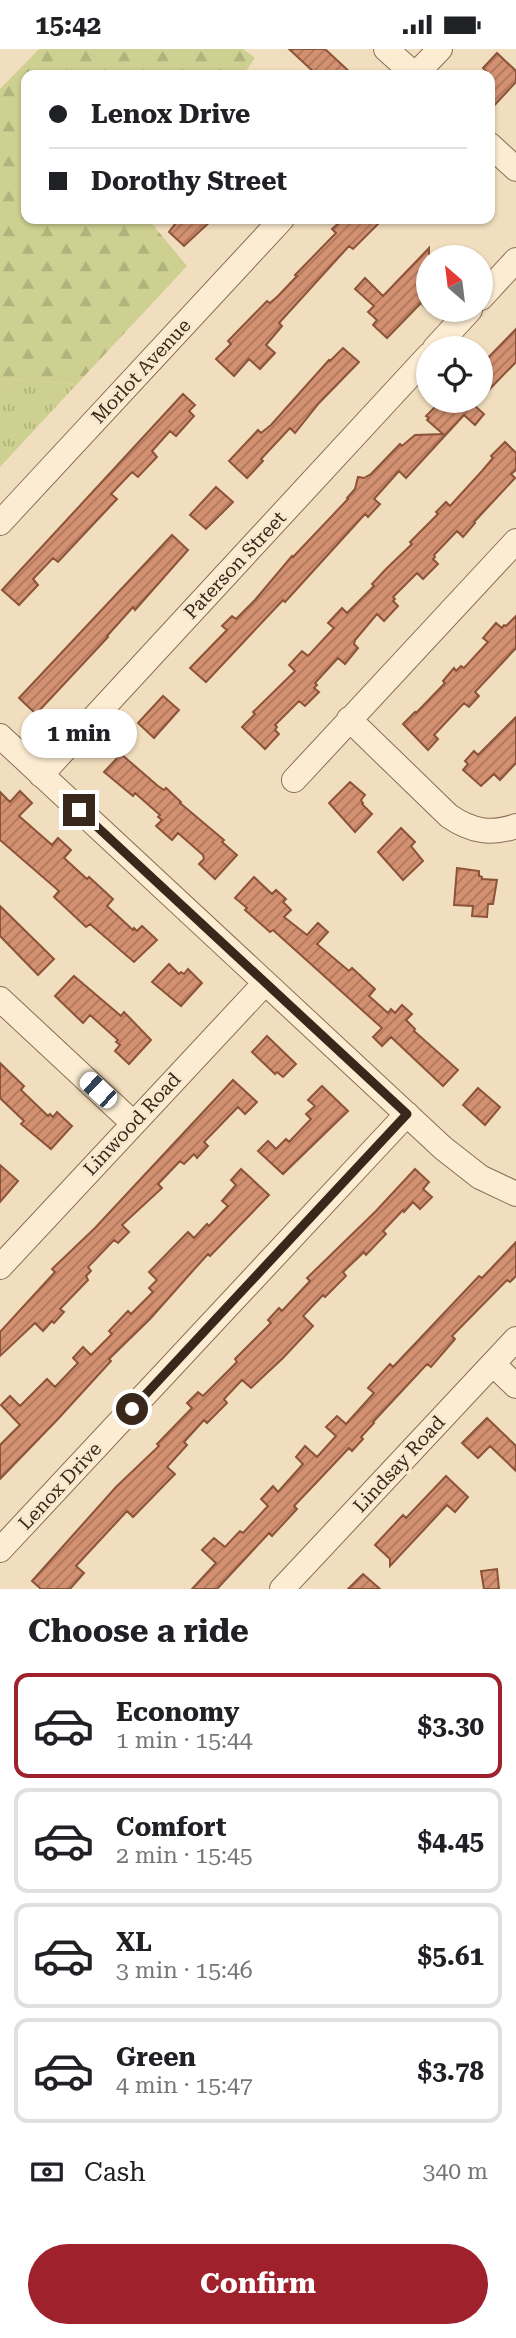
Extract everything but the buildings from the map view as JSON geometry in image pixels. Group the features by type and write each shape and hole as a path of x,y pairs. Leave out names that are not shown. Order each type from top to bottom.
{"street":[{"path":"386,49 409,70"},
{"path":"420,70 440,49"},
{"path":"495,150 516,169"},
{"name":"Morlot Avenue","path":"0,523 277,224"},
{"path":"494,284 516,260"},
{"path":"446,336 459,322"},
{"name":"Paterson Street","path":"41,775 416,369"},
{"path":"294,780 516,541"},
{"path":"349,719 449,815 462,824 476,830 488,831 516,826"},
{"path":"0,736 461,1164 480,1177 516,1194"},
{"name":"Linwood Road","path":"1,1265 265,983"},
{"path":"0,999 133,1123"},
{"name":"Lenox Drive","path":"0,1550 407,1114"},
{"name":"Lindsay Road","path":"282,1589 516,1339"},
{"path":"493,1364 516,1386"}],"green space":[{"path":"39,49 243,49 255,58 247,70 21,70 21,224 152,224 187,266 77,384 12,379 0,394 0,89"},
{"path":"12,379 77,384 0,467 0,394"}],"route":[{"path":"79,810 407,1114 132,1409"}]}
